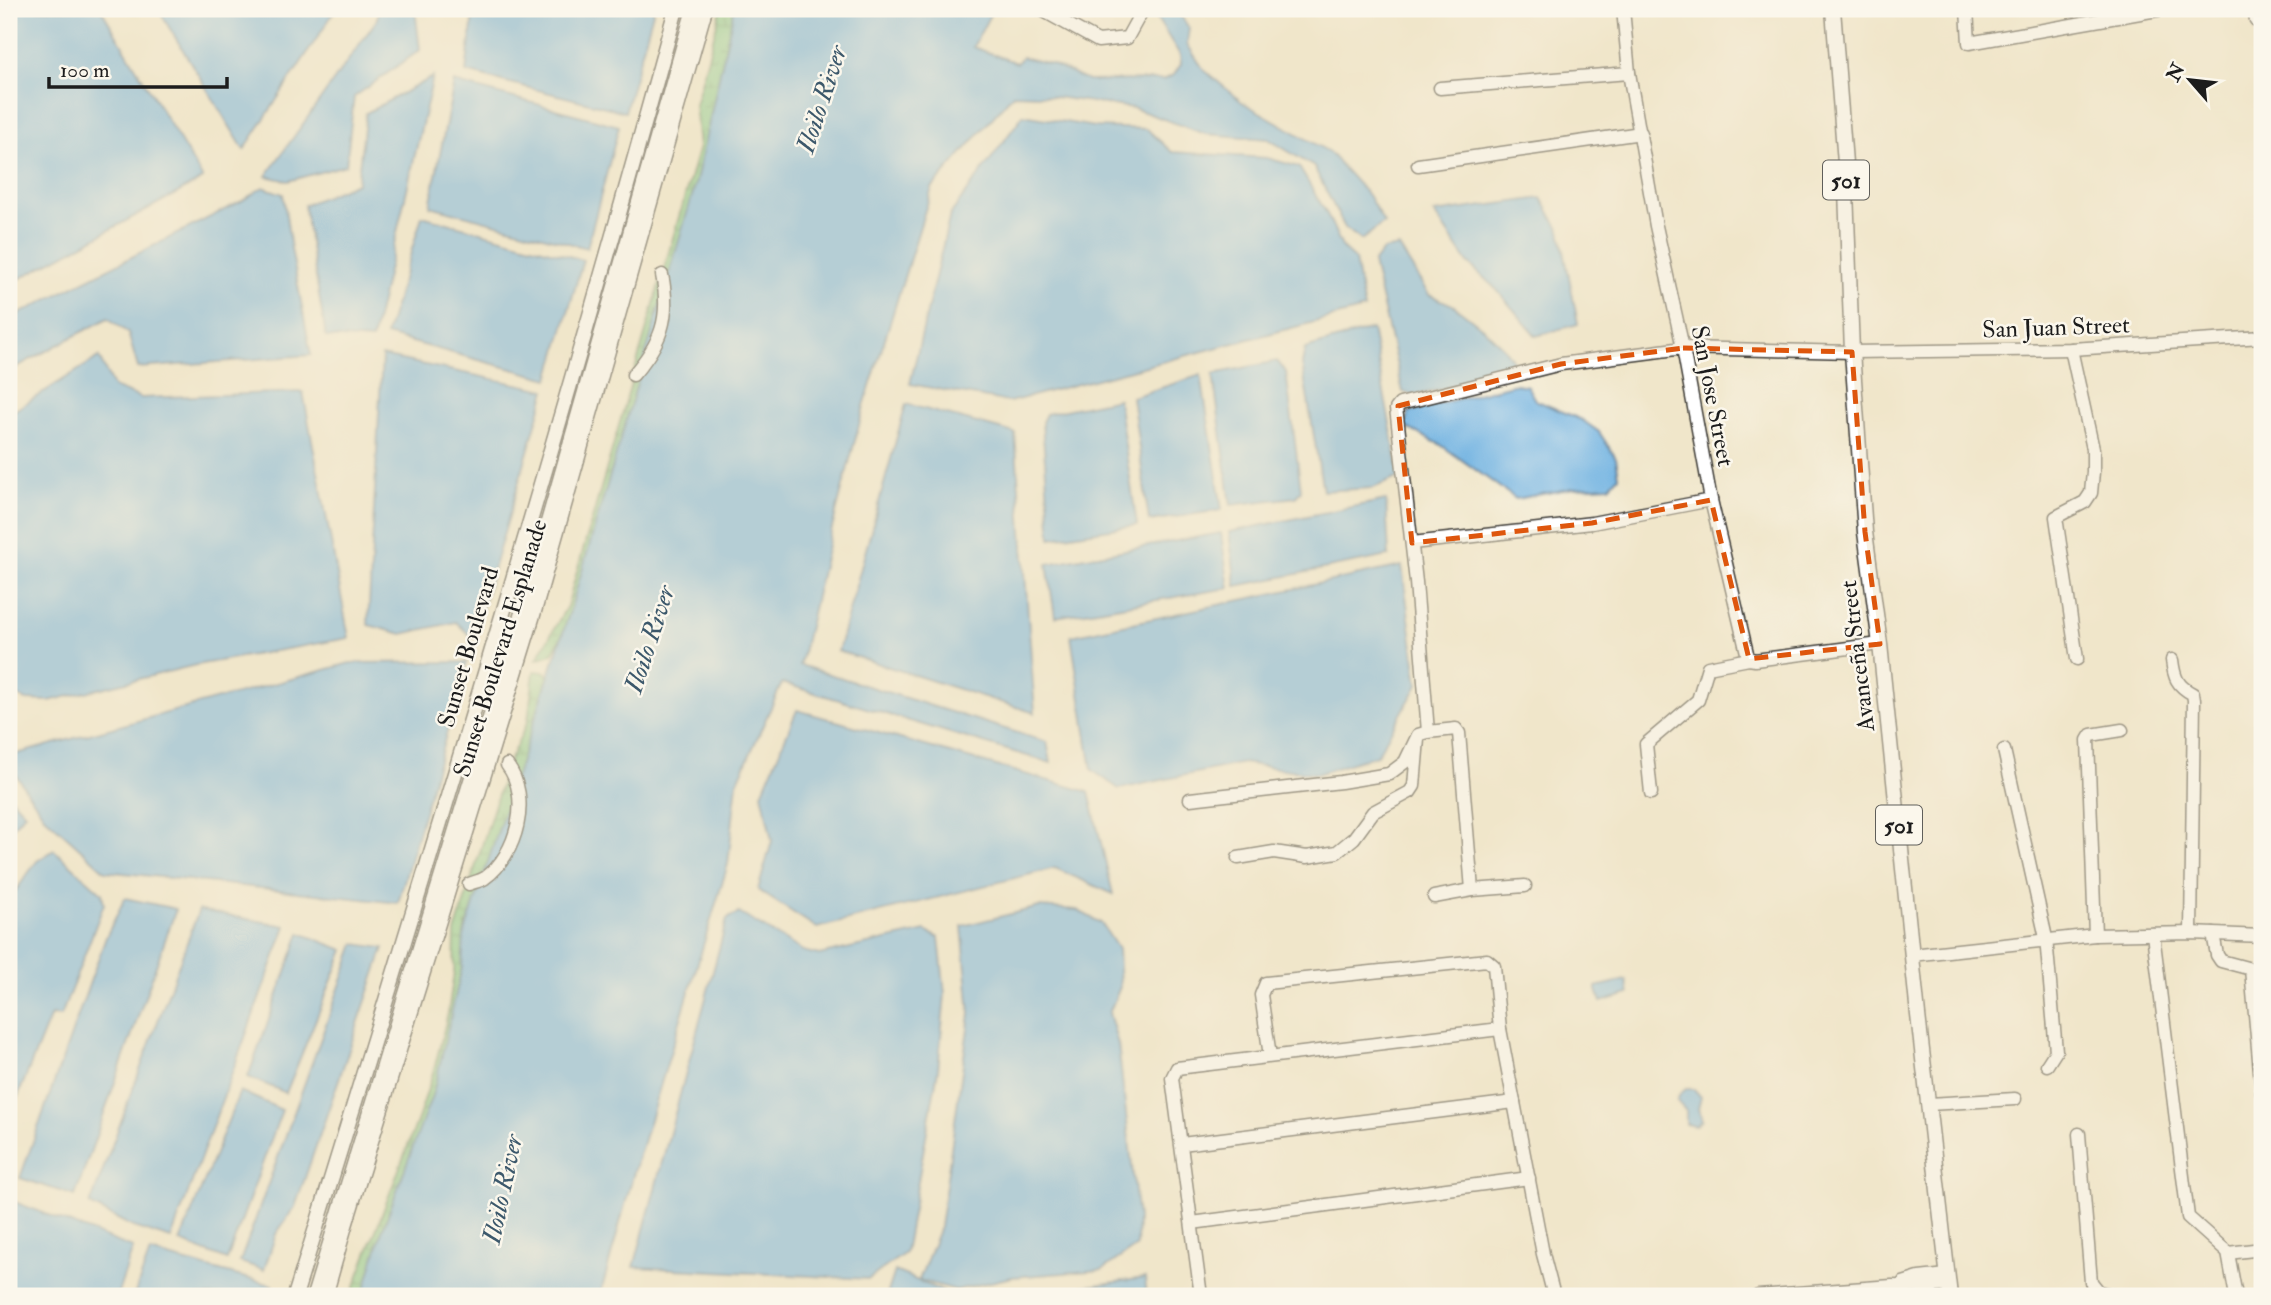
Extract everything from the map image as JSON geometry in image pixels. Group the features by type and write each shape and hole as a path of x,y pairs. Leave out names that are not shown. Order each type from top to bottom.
{"main road":[{"name":"Sunset Boulevard","path":"295,1296 413,916 591,311 676,9"},
{"name":"Sunset Boulevard","path":"314,1296 525,603 694,9"},
{"name":"Avanceña Street","path":"1833,9 1845,163 1852,352 1865,532 1880,644 1949,1285"},
{"path":"591,311 606,316"}],"street":[{"name":"Sunset Boulevard Esplanade","path":"326,1296 534,615 706,9"},
{"path":"1040,9 1098,41 1127,38 1143,9"},
{"name":"San Jose Street","path":"1623,9 1629,73 1656,226 1683,348 1711,500 1749,659"},
{"path":"1968,9 1969,43 2163,9"},
{"path":"1440,88 1629,73"},
{"path":"1418,165 1641,133"},
{"path":"634,375 653,349 665,323 667,307 662,275"},
{"name":"San Juan Street","path":"1412,543 1396,409 1401,404 1561,364 1683,348 1852,352 2071,349 2262,337"},
{"path":"2071,349 2093,449 2094,472 2091,493 2085,502 2056,517 2077,659"},
{"path":"1238,858 1274,852 1307,856 1337,852 1354,838 1373,812 1410,792 1414,786 1423,734 1412,543 1592,523 1711,500"},
{"path":"1651,793 1648,742 1667,729 1698,700 1708,667 1749,659 1818,654 1880,644"},
{"path":"2172,660 2174,676 2181,688 2193,694 2194,700 2191,933"},
{"path":"1189,799 1390,774 1405,762 1423,734 1456,729 1460,733 1472,890"},
{"path":"2095,935 2088,740 2091,735 2122,730"},
{"path":"2004,750 2046,939 2056,1051 2047,1065"},
{"path":"469,884 484,878 493,869 513,838 521,800 519,786 507,765"},
{"path":"1434,897 1472,890 1525,886"},
{"path":"2153,933 2188,1217 2228,1253 2236,1296"},
{"path":"1912,955 2095,935 2191,933 2262,936"},
{"path":"2213,934 2217,955 2221,961 2257,969 2262,1094"},
{"path":"1269,1056 1261,995 1266,984 1487,960 1493,966 1500,1029 1543,1254 1554,1296"},
{"path":"1201,1296 1172,1078 1177,1068 1500,1029"},
{"path":"1929,1104 2015,1100"},
{"path":"1182,1144 1514,1102"},
{"path":"2079,1134 2091,1282 2099,1292 2116,1296"},
{"path":"1192,1223 1530,1178"},
{"path":"2228,1253 2262,1249"},
{"path":"1758,1296 1892,1286 1919,1278 1949,1285"}],"highlighted area":[{"path":"1683,348 1852,352 1865,532 1880,644 1749,659 1711,500 1592,523 1412,543 1398,406 1561,364"}],"green space":[{"path":"721,9 736,9 742,30 564,632 552,654 537,659 567,606 699,147 695,105"},
{"path":"534,671 545,672 552,682 480,921 466,924 464,935 469,941 443,1067 369,1296 351,1296 419,1116 435,1066 448,1013 454,972 455,932 507,765 528,721"}],"water":[{"path":"9,9 101,9 203,179 19,279 9,278"},
{"path":"158,9 336,9 244,150"},
{"path":"380,9 415,9 420,50 354,97 346,165 288,181 266,176 376,21"},
{"path":"474,9 654,9 625,112 466,72"},
{"name":"Iloilo River","path":"734,9 993,9 973,47 1017,63 1022,57 1051,64 1088,81 1163,80 1174,75 1181,64 1180,55 1151,9 1176,9 1189,28 1187,44 1204,70 1242,102 1329,152 1368,195 1384,223 1361,240 1345,228 1314,167 1268,139 1205,134 1133,108 1041,95 1013,94 932,188 864,406 800,665 1047,742 1051,763 782,683 737,783 728,864 634,1172 600,1296 363,1296 382,1231 434,1090 462,967 464,935 571,608 695,186"},
{"path":"433,77 372,340 326,337 304,205 357,183 366,113"},
{"path":"454,82 619,126 587,248 430,206"},
{"path":"1023,115 1095,127 1147,129 1172,152 1267,158 1299,167 1327,214 1343,249 1355,260 1364,309 1009,402 910,384 950,215"},
{"path":"263,187 283,194 311,355 138,368 128,333 108,318 9,371 9,319 242,201"},
{"path":"1541,198 1560,230 1578,324 1536,336 1497,290 1468,263 1434,213"},
{"path":"422,216 583,260 549,379 386,335"},
{"path":"1399,247 1429,295 1453,305 1484,329 1505,349 1519,370 1414,396 1403,392 1373,263 1383,250"},
{"path":"1372,329 1400,477 1373,488 1323,491 1302,364 1305,349"},
{"path":"382,356 546,390 473,638 456,622 402,634 368,625"},
{"path":"99,357 113,387 141,398 303,392 349,638 196,665 49,701 25,700 9,689 9,414"},
{"path":"1277,361 1286,372 1301,490 1296,497 1231,505 1213,374"},
{"path":"1201,375 1222,510 1149,521 1132,397"},
{"path":"1516,384 1527,386 1535,400 1582,420 1599,432 1616,458 1619,476 1610,486 1573,488 1516,499 1441,445 1405,427 1408,412"},
{"path":"1118,399 1137,525 1051,538 1042,422 1046,414"},
{"path":"906,404 1015,433 1035,713 838,651"},
{"path":"1386,500 1389,556 1236,586 1229,532"},
{"path":"1221,533 1229,588 1055,617 1047,564"},
{"path":"1402,566 1418,685 1377,755 1317,774 1243,763 1119,789 1092,770 1071,636"},
{"path":"467,662 398,903 105,871 44,816 9,765 9,756 350,663"},
{"path":"797,710 1089,792 1113,894 1055,868 817,928 758,890 772,841 762,793"},
{"path":"9,796 25,813 9,831"},
{"path":"54,850 102,893 104,904 61,1016 51,1015 9,1118 9,900 37,861"},
{"path":"125,898 176,909 75,1196 20,1178 106,937"},
{"path":"1039,907 1077,910 1101,923 1118,949 1120,987 1109,1013 1118,1044 1138,1218 1137,1246 1102,1270 1012,1277 956,1290 919,1280 940,1227 970,1014 962,926"},
{"path":"199,910 286,926 171,1239 133,1227 90,1205"},
{"path":"739,913 803,951 819,955 925,931 939,938 945,994 938,1070 905,1253 869,1279 634,1267 727,919"},
{"path":"300,933 344,950 286,1093 248,1077"},
{"path":"355,944 384,948 295,1207 276,1234 264,1270 240,1262"},
{"path":"1626,980 1629,994 1601,1002 1596,987"},
{"path":"1686,1089 1694,1089 1701,1097 1698,1109 1702,1120 1695,1126 1686,1124 1686,1111 1677,1101"},
{"path":"240,1091 282,1110 227,1260 180,1242"},
{"path":"12,1201 133,1248 117,1296 9,1296 9,1210"},
{"path":"150,1252 272,1285 270,1296 134,1296"},
{"path":"895,1271 951,1295 1073,1288 1145,1278 1147,1296 890,1296 887,1295"}]}
